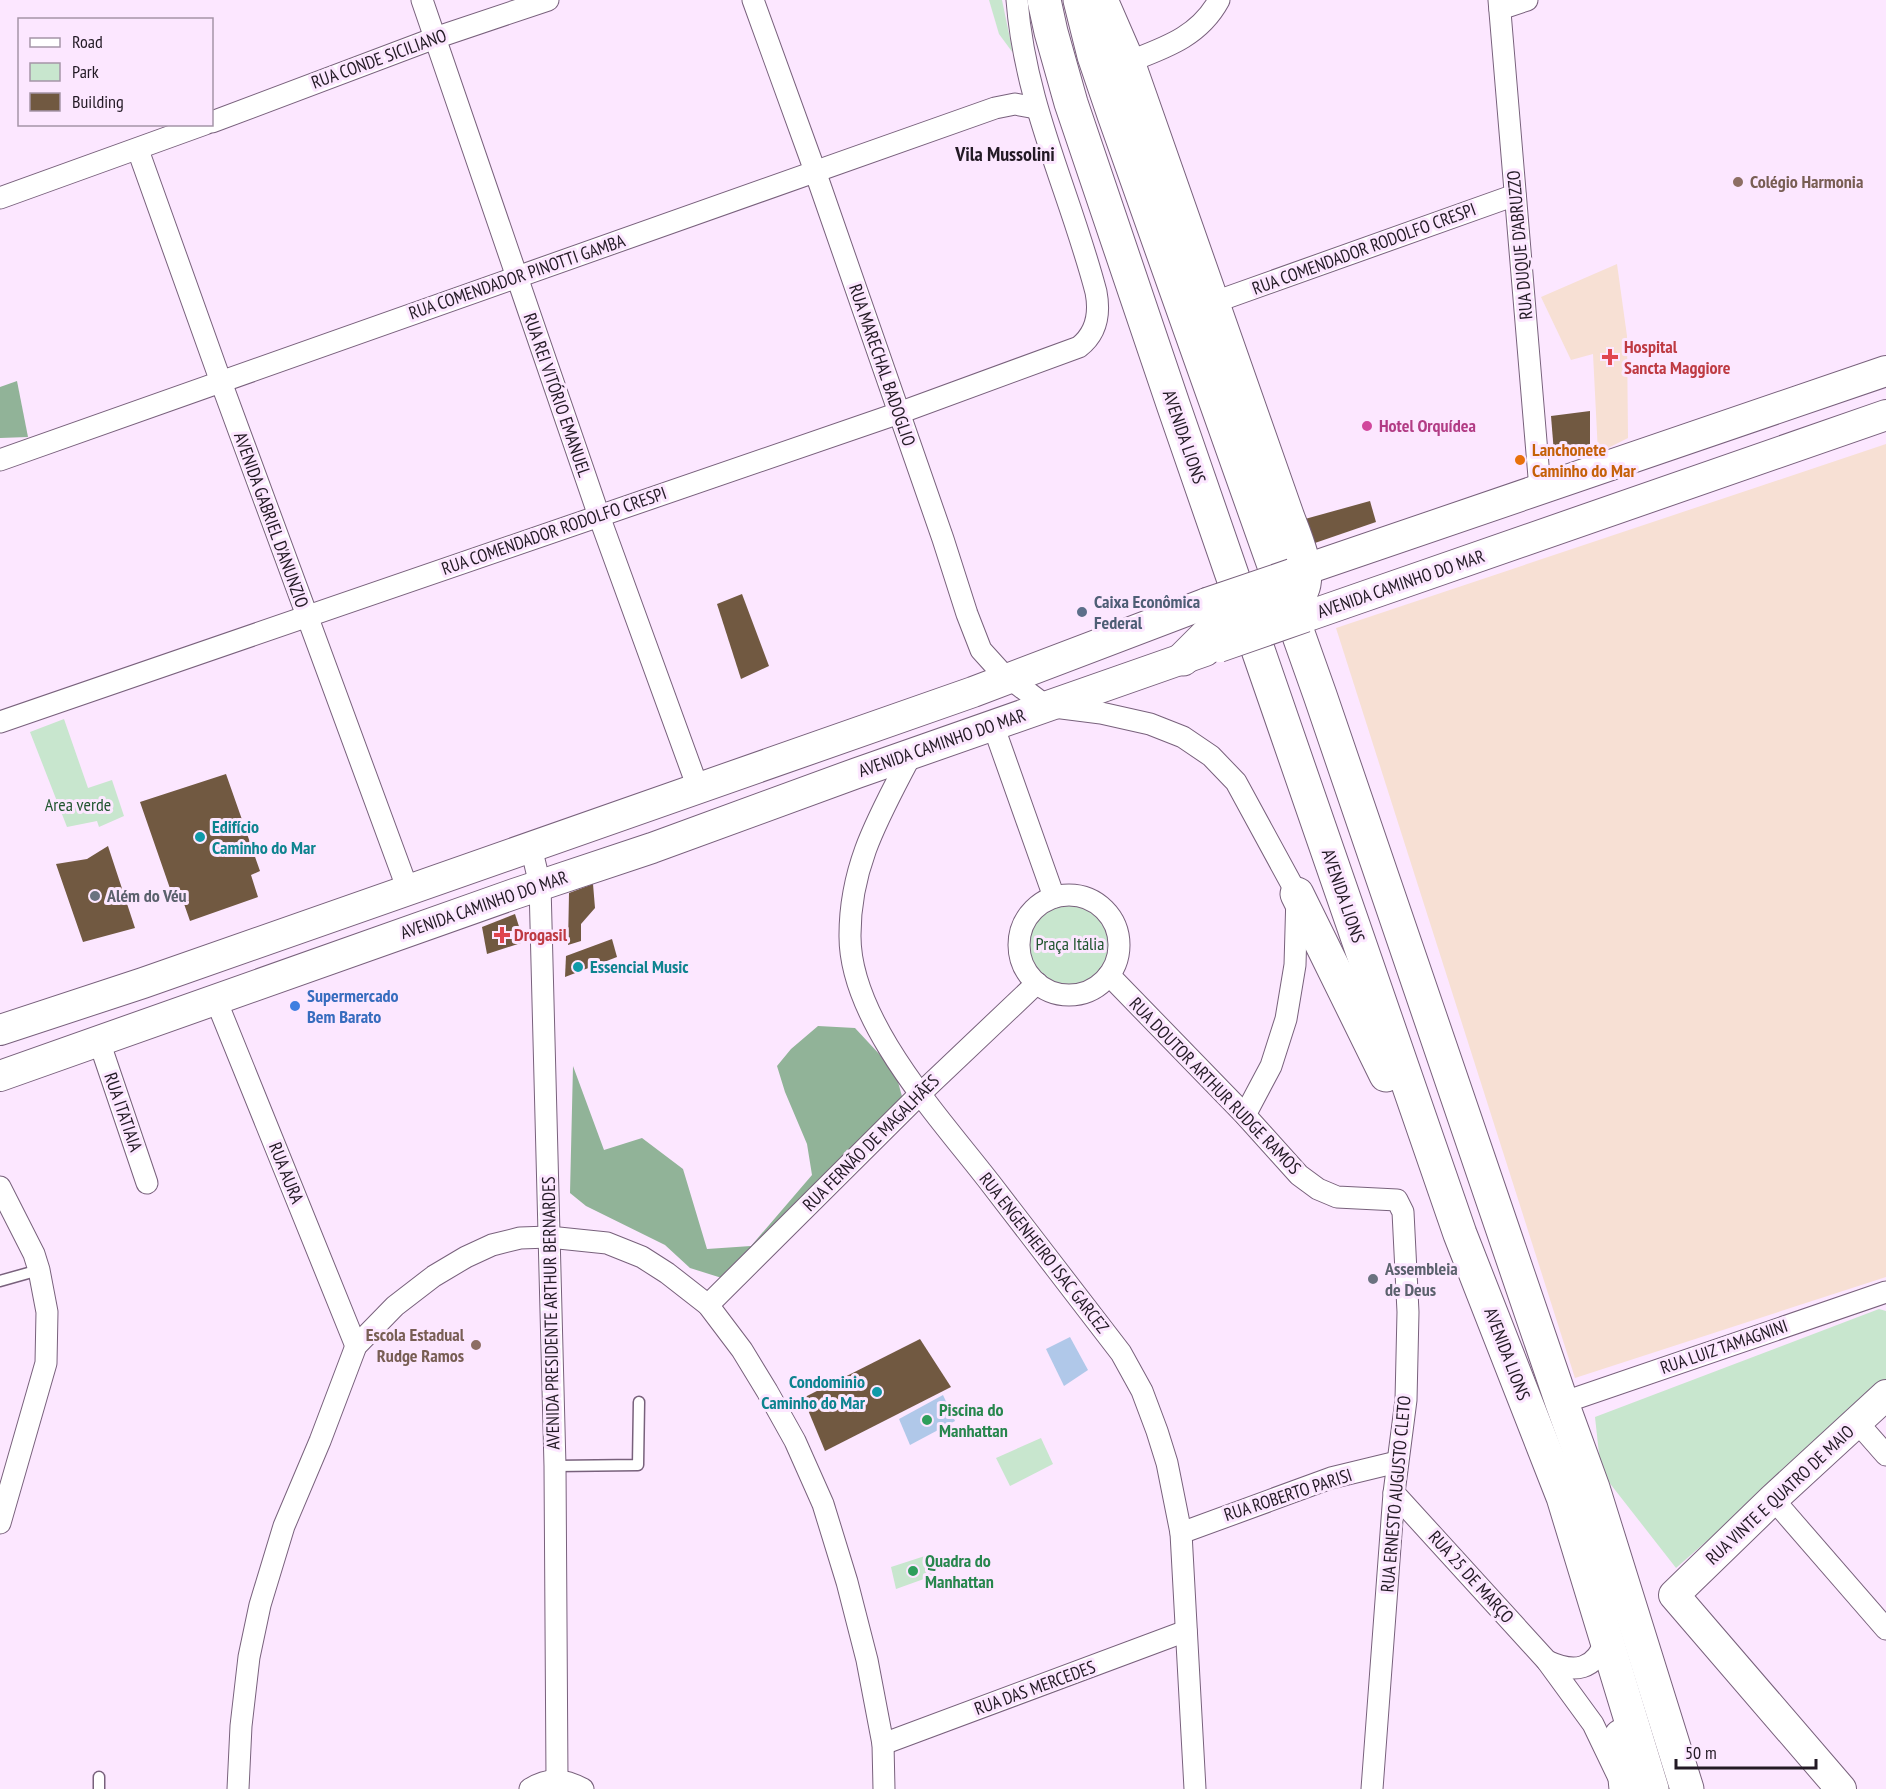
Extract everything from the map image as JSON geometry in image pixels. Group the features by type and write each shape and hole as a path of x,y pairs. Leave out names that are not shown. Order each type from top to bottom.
{"highway":[{"name":"AVENIDA LIONS","path":"1044,0 1071,103 1460,1234 1563,1497 1652,1789"},
{"name":"AVENIDA LIONS","path":"1080,0 1107,96 1320,695 1593,1488 1687,1789"},
{"path":"1101,0 1128,62 1212,303 1299,589 1217,625 1183,659"},
{"path":"1297,894 1360,1020 1460,1234"},
{"path":"1610,1654 1625,1789"}],"main road":[{"path":"1299,589 1540,489 1886,371"},
{"name":"AVENIDA CAMINHO DO MAR","path":"1299,589 1886,415"},
{"name":"AVENIDA CAMINHO DO MAR","path":"0,1030 143,983 1009,679 1217,625"},
{"name":"AVENIDA CAMINHO DO MAR","path":"0,1076 1183,659"},
{"name":"RUA VINTE E QUATRO DE MAIO","path":"1841,1789 1674,1595 1773,1499 1886,1395"}],"street":[{"name":"RUA REI VITÓRIO EMANUEL","path":"422,0 599,516 698,788"},
{"name":"RUA CONDE SICILIANO","path":"213,122 435,38 548,0"},
{"name":"RUA MARECHAL BADOGLIO","path":"753,0 815,171 976,638 988,660 1009,679 1046,706"},
{"path":"1017,0 1024,59 1036,108"},
{"path":"1128,62 1174,44 1187,36 1208,18 1219,0"},
{"path":"1499,5 1527,0"},
{"name":"RUA DUQUE D'ABRUZZO","path":"1499,5 1540,489"},
{"name":"RUA COMENDADOR PINOTTI GAMBA","path":"0,460 995,108 1015,104 1036,108"},
{"name":"RUA COMENDADOR RODOLFO CRESPI","path":"0,722 899,413 1079,347 1092,334 1096,323 1098,302 1090,267 1036,108"},
{"path":"0,198 200,126"},
{"name":"AVENIDA GABRIEL D'ANUNZIO","path":"138,150 306,616 408,890"},
{"name":"RUA COMENDADOR RODOLFO CRESPI","path":"1212,303 1515,195"},
{"path":"1046,706 1132,719 1169,730 1197,745 1236,782 1297,894 1294,965 1286,1019 1271,1066 1245,1115"},
{"path":"993,725 1054,897"},
{"name":"RUA ENGENHEIRO ISAC GARCEZ","path":"912,753 870,835 859,866 850,937 853,965 870,1015 891,1049 921,1093 1121,1353 1142,1391 1167,1463 1181,1533 1195,1789"},
{"name":"AVENIDA PRESIDENTE ARTHUR BERNARDES","path":"531,847 540,885 555,1466 557,1779"},
{"path":"1069,895 1085,897 1099,904 1110,916 1117,930 1119,945 1117,961 1109,975 1097,986 1083,993 1067,995 1051,992 1037,983 1027,972 1021,958 1021,936 1029,915 1040,904 1054,897 1069,895"},
{"name":"RUA DOUTOR ARTHUR RUDGE RAMOS","path":"1109,975 1245,1115 1289,1165 1318,1189 1337,1197 1396,1200"},
{"name":"RUA FERNÃO DE MAGALHÃES","path":"708,1305 921,1093 1037,983"},
{"name":"RUA AURA","path":"216,1000 356,1347"},
{"name":"RUA ITATIAIA","path":"99,1041 147,1183"},
{"path":"0,1186 26,1236 39,1270 47,1312 46,1363 0,1523"},
{"name":"RUA ERNESTO AUGUSTO CLETO","path":"1376,1785 1394,1493 1406,1400 1408,1312 1404,1218 1401,1205 1396,1200"},
{"path":"238,1789 241,1726 249,1657 260,1605 284,1526 356,1347 395,1306 434,1276 466,1257 492,1245 520,1238 549,1237 607,1243 642,1257 667,1273 708,1305 742,1350 767,1391 795,1441 823,1504 848,1582 867,1660 883,1744 884,1789"},
{"name":"RUA LUIZ TAMAGNINI","path":"1562,1403 1886,1292"},
{"path":"1857,1422 1886,1455"},
{"name":"RUA ROBERTO PARISI","path":"1181,1533 1331,1478 1397,1462"},
{"name":"RUA 25 DE MARÇO","path":"1394,1493 1548,1661 1593,1724 1625,1789"},
{"path":"1773,1499 1886,1629"},
{"name":"RUA DAS MERCEDES","path":"883,1744 1186,1631"},
{"path":"1548,1661 1566,1668 1587,1665 1597,1658 1610,1654"},
{"path":"530,1789 557,1779 566,1780 584,1789"}],"lane":[{"path":"0,1281 39,1270"},
{"path":"555,1466 638,1465 639,1402"}],"shaded area":[{"name":"Hospital Sancta Maggiore","path":"1617,264 1627,336 1628,438 1598,453 1593,354 1571,360 1541,297"},
{"path":"1886,444 1886,1277 1575,1378 1336,628"}],"green space":[{"path":"989,0 1002,0 1013,53 999,34"},
{"path":"17,381 28,437 0,438 0,387"},
{"name":"Area verde","path":"64,719 88,788 112,780 124,816 99,827 97,821 67,827 30,732"},
{"name":"Praça Itália","path":"1069,902 1085,905 1099,914 1108,928 1111,944 1108,960 1099,974 1085,983 1069,986 1053,983 1039,974 1030,960 1027,944 1030,928 1039,914 1053,905"},
{"path":"818,1026 855,1028 895,1071 908,1118 744,1285 690,1268 665,1245 586,1206 570,1193 573,1066 604,1150 642,1138 683,1169 707,1249 751,1246 812,1175 807,1144 785,1092 777,1066 791,1049"},
{"path":"1879,1309 1886,1311 1886,1384 1676,1568 1601,1472 1595,1417"},
{"path":"1041,1438 1053,1464 1010,1486 996,1458"},
{"name":"Quadra do Manhattan","path":"928,1555 935,1575 896,1589 891,1567"}],"water":[{"path":"1070,1337 1088,1370 1064,1386 1046,1349"},
{"name":"Piscina do Manhattan","path":"943,1395 955,1421 910,1445 899,1419"}],"building":[{"path":"1590,411 1590,449 1554,453 1551,416"},
{"path":"1370,501 1376,522 1312,544 1305,519"},
{"path":"742,594 769,666 741,679 717,604"},
{"name":"Edifício Caminho do Mar","path":"226,774 260,871 251,875 258,897 190,921 182,898 174,900 140,802"},
{"name":"Além do Véu","path":"108,846 135,928 83,942 56,864 87,859"},
{"path":"593,884 595,908 581,924 581,941 568,945 569,893"},
{"name":"Drogasil","path":"515,914 524,942 487,954 482,927"},
{"name":"Essencial Music","path":"612,939 617,957 565,977 566,956"},
{"name":"Condominio Caminho do Mar","path":"920,1339 951,1387 825,1451 803,1398"}],"place":[{"name":"Colégio Harmonia","path":"1738,182"},
{"name":"Hospital Sancta Maggiore","path":"1610,357"},
{"name":"Hotel Orquídea","path":"1367,426"},
{"name":"Lanchonete Caminho do Mar","path":"1520,460"},
{"name":"Caixa Econômica Federal","path":"1082,612"},
{"name":"Edifício Caminho do Mar","path":"200,837"},
{"name":"Além do Véu","path":"95,896"},
{"name":"Drogasil","path":"502,935"},
{"name":"Essencial Music","path":"578,967"},
{"name":"Supermercado Bem Barato","path":"295,1006"},
{"name":"Assembleia de Deus","path":"1373,1279"},
{"name":"Escola Estadual Rudge Ramos","path":"476,1345"},
{"name":"Condominio Caminho do Mar","path":"877,1392"},
{"name":"Piscina do Manhattan","path":"927,1420"},
{"name":"Quadra do Manhattan","path":"913,1571"}],"district":[{"name":"Vila Mussolini","path":"1005,154"}]}
